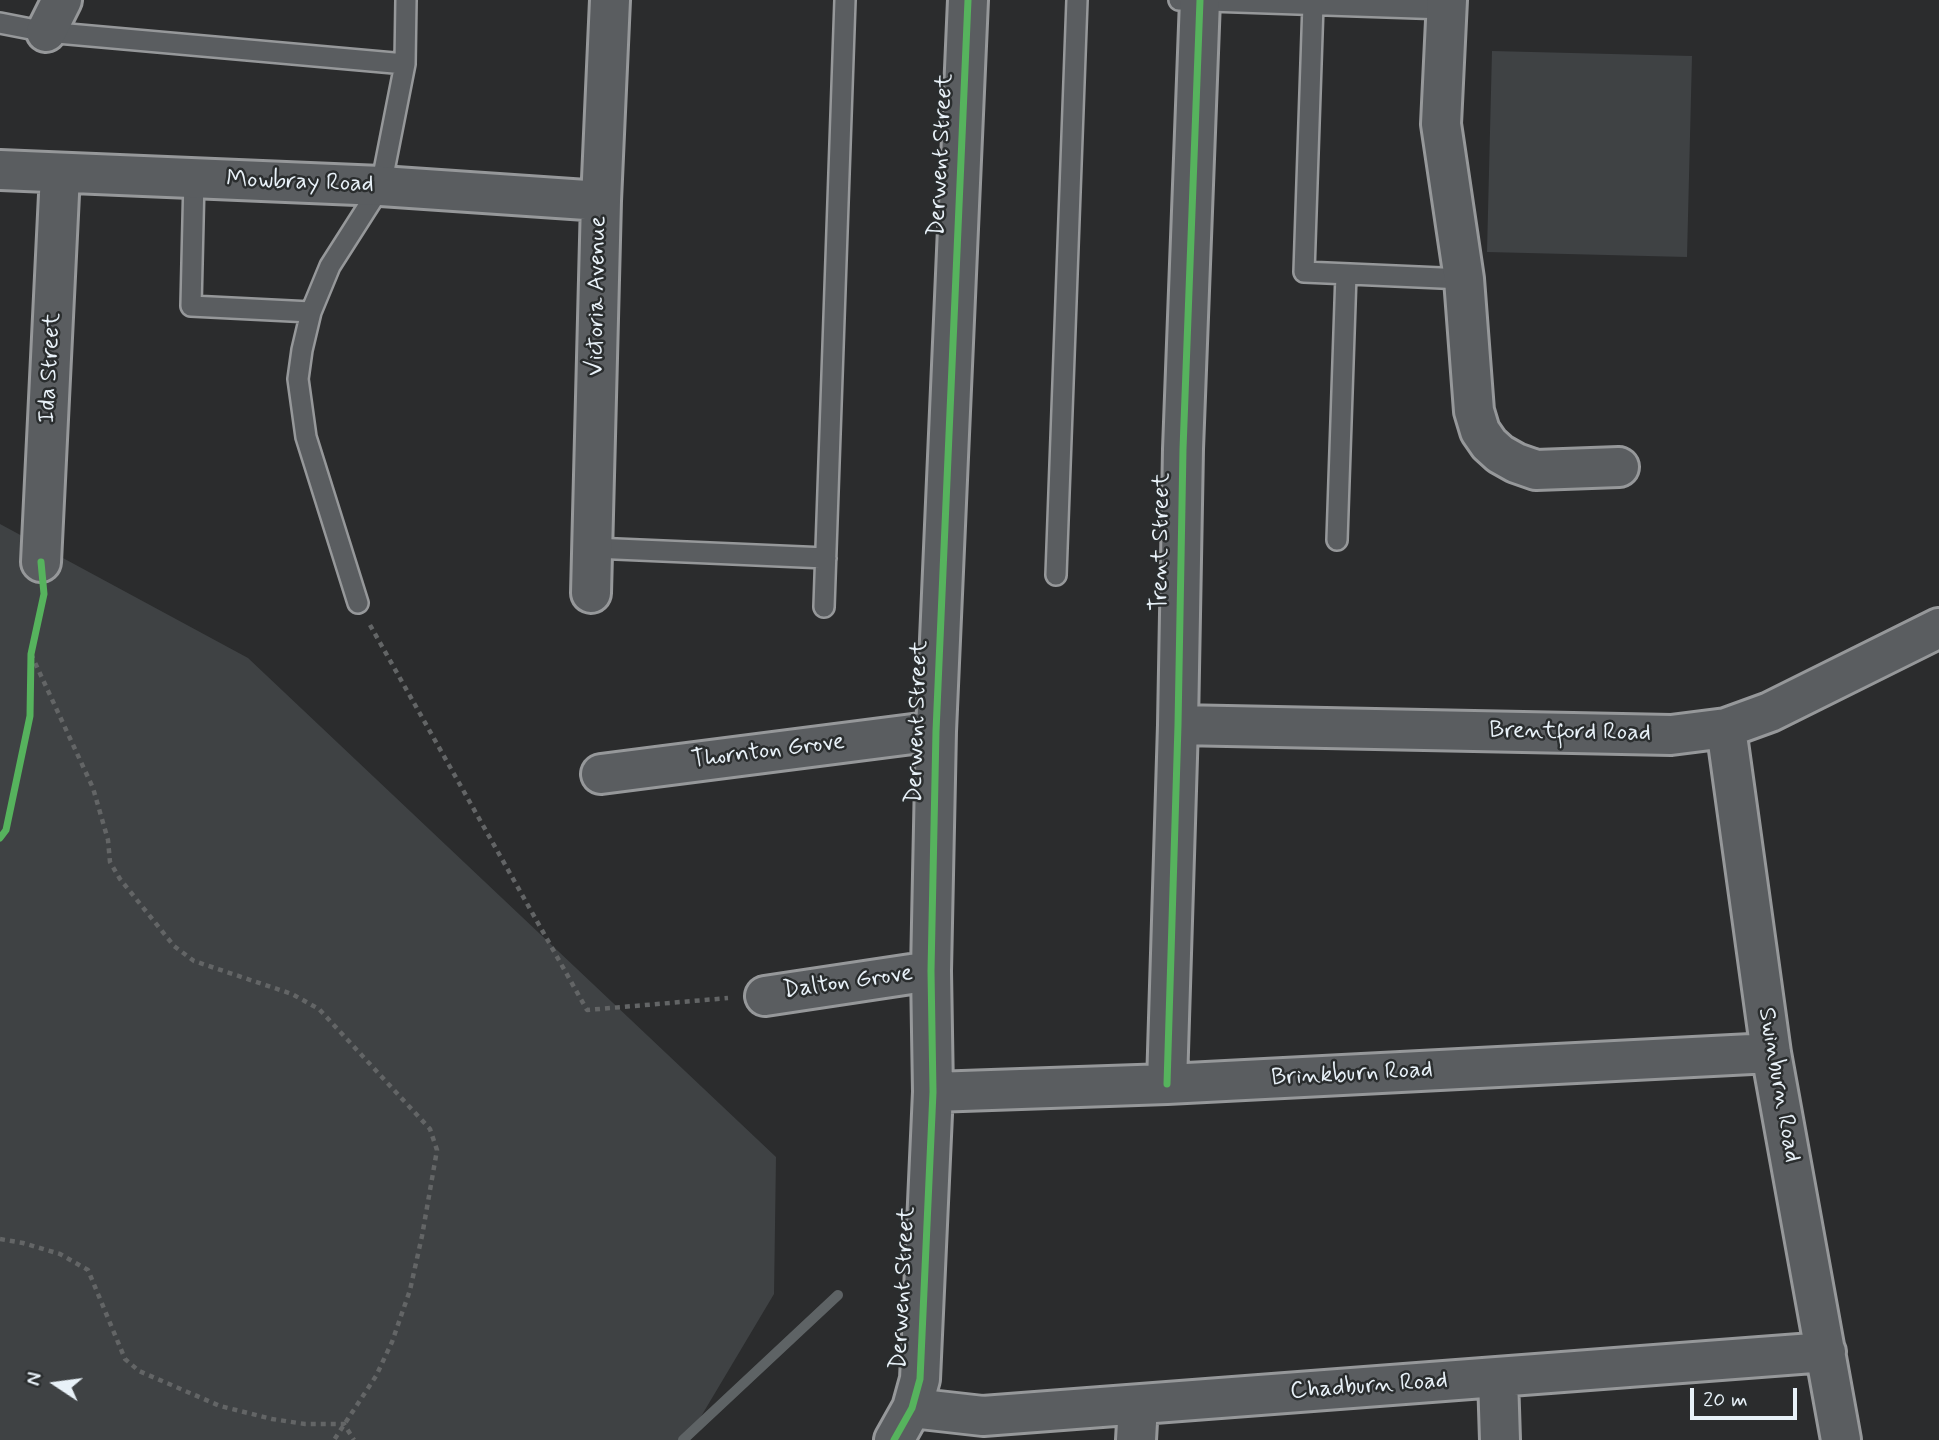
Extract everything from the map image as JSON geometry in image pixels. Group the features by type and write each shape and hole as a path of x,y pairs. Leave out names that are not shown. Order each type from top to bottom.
{"street":[{"name":"Victoria Avenue","path":"591,593 601,201 610,0"},
{"name":"Derwent Street","path":"903,1424 920,1379 933,1092 931,971 936,731 968,0"},
{"name":"Trent Street","path":"1167,1084 1183,449 1200,0"},
{"path":"1446,5 1441,124 1464,279 1474,411 1480,431 1500,454 1536,470 1619,467"},
{"name":"Mowbray Road","path":"0,170 381,186 601,201"},
{"name":"Ida Street","path":"41,562 61,174"},
{"name":"Brentford Road","path":"1178,725 1671,734 1726,728 1770,712 1939,628"},
{"name":"Swinburn Road","path":"1726,728 1771,1053 1841,1440"},
{"name":"Thornton Grove","path":"601,774 936,731"},
{"name":"Dalton Grove","path":"765,996 931,971"},
{"name":"Brinkburn Road","path":"933,1092 1167,1084 1771,1053"},
{"name":"Chadburn Road","path":"903,1424 983,1416 1137,1423 1498,1377 1826,1352"},
{"path":"1498,1377 1500,1440"}],"lane":[{"path":"358,603 306,437 298,379 311,312 330,266 381,186 405,64 406,0"},
{"path":"824,607 845,0"},
{"path":"1056,575 1077,0"},
{"path":"1179,0 1313,5 1446,5"},
{"path":"1313,5 1304,272 1464,279"},
{"path":"0,23 54,16 405,64"},
{"path":"194,179 191,306 311,312"},
{"path":"1337,540 1346,274"},
{"path":"593,548 826,558"}],"path":[{"path":"358,603 587,1010 765,996"},
{"path":"30,679 33,642"},
{"path":"31,654 93,788 110,862 120,879 174,946 194,961 292,994 319,1009 430,1129 437,1150 410,1290 392,1342 376,1376 334,1440"},
{"path":"0,1240 23,1243 60,1254 88,1270 125,1359 139,1371 220,1406 305,1424 344,1424"},
{"path":"344,1424 354,1440"}],"shaded area":[{"path":"1492,51 1692,56 1687,257 1487,252"},
{"path":"0,524 248,658 776,1157 774,1294 687,1440 0,1440"}],"waterway":[{"path":"683,1440 838,1295"}],"cycle path":[{"path":"894,1440 912,1408 920,1379 933,1092 931,971 936,731 968,0"},
{"path":"1167,1084 1183,449 1200,0"},
{"path":"0,838 6,830 30,716 31,654 44,594 41,562"}]}
